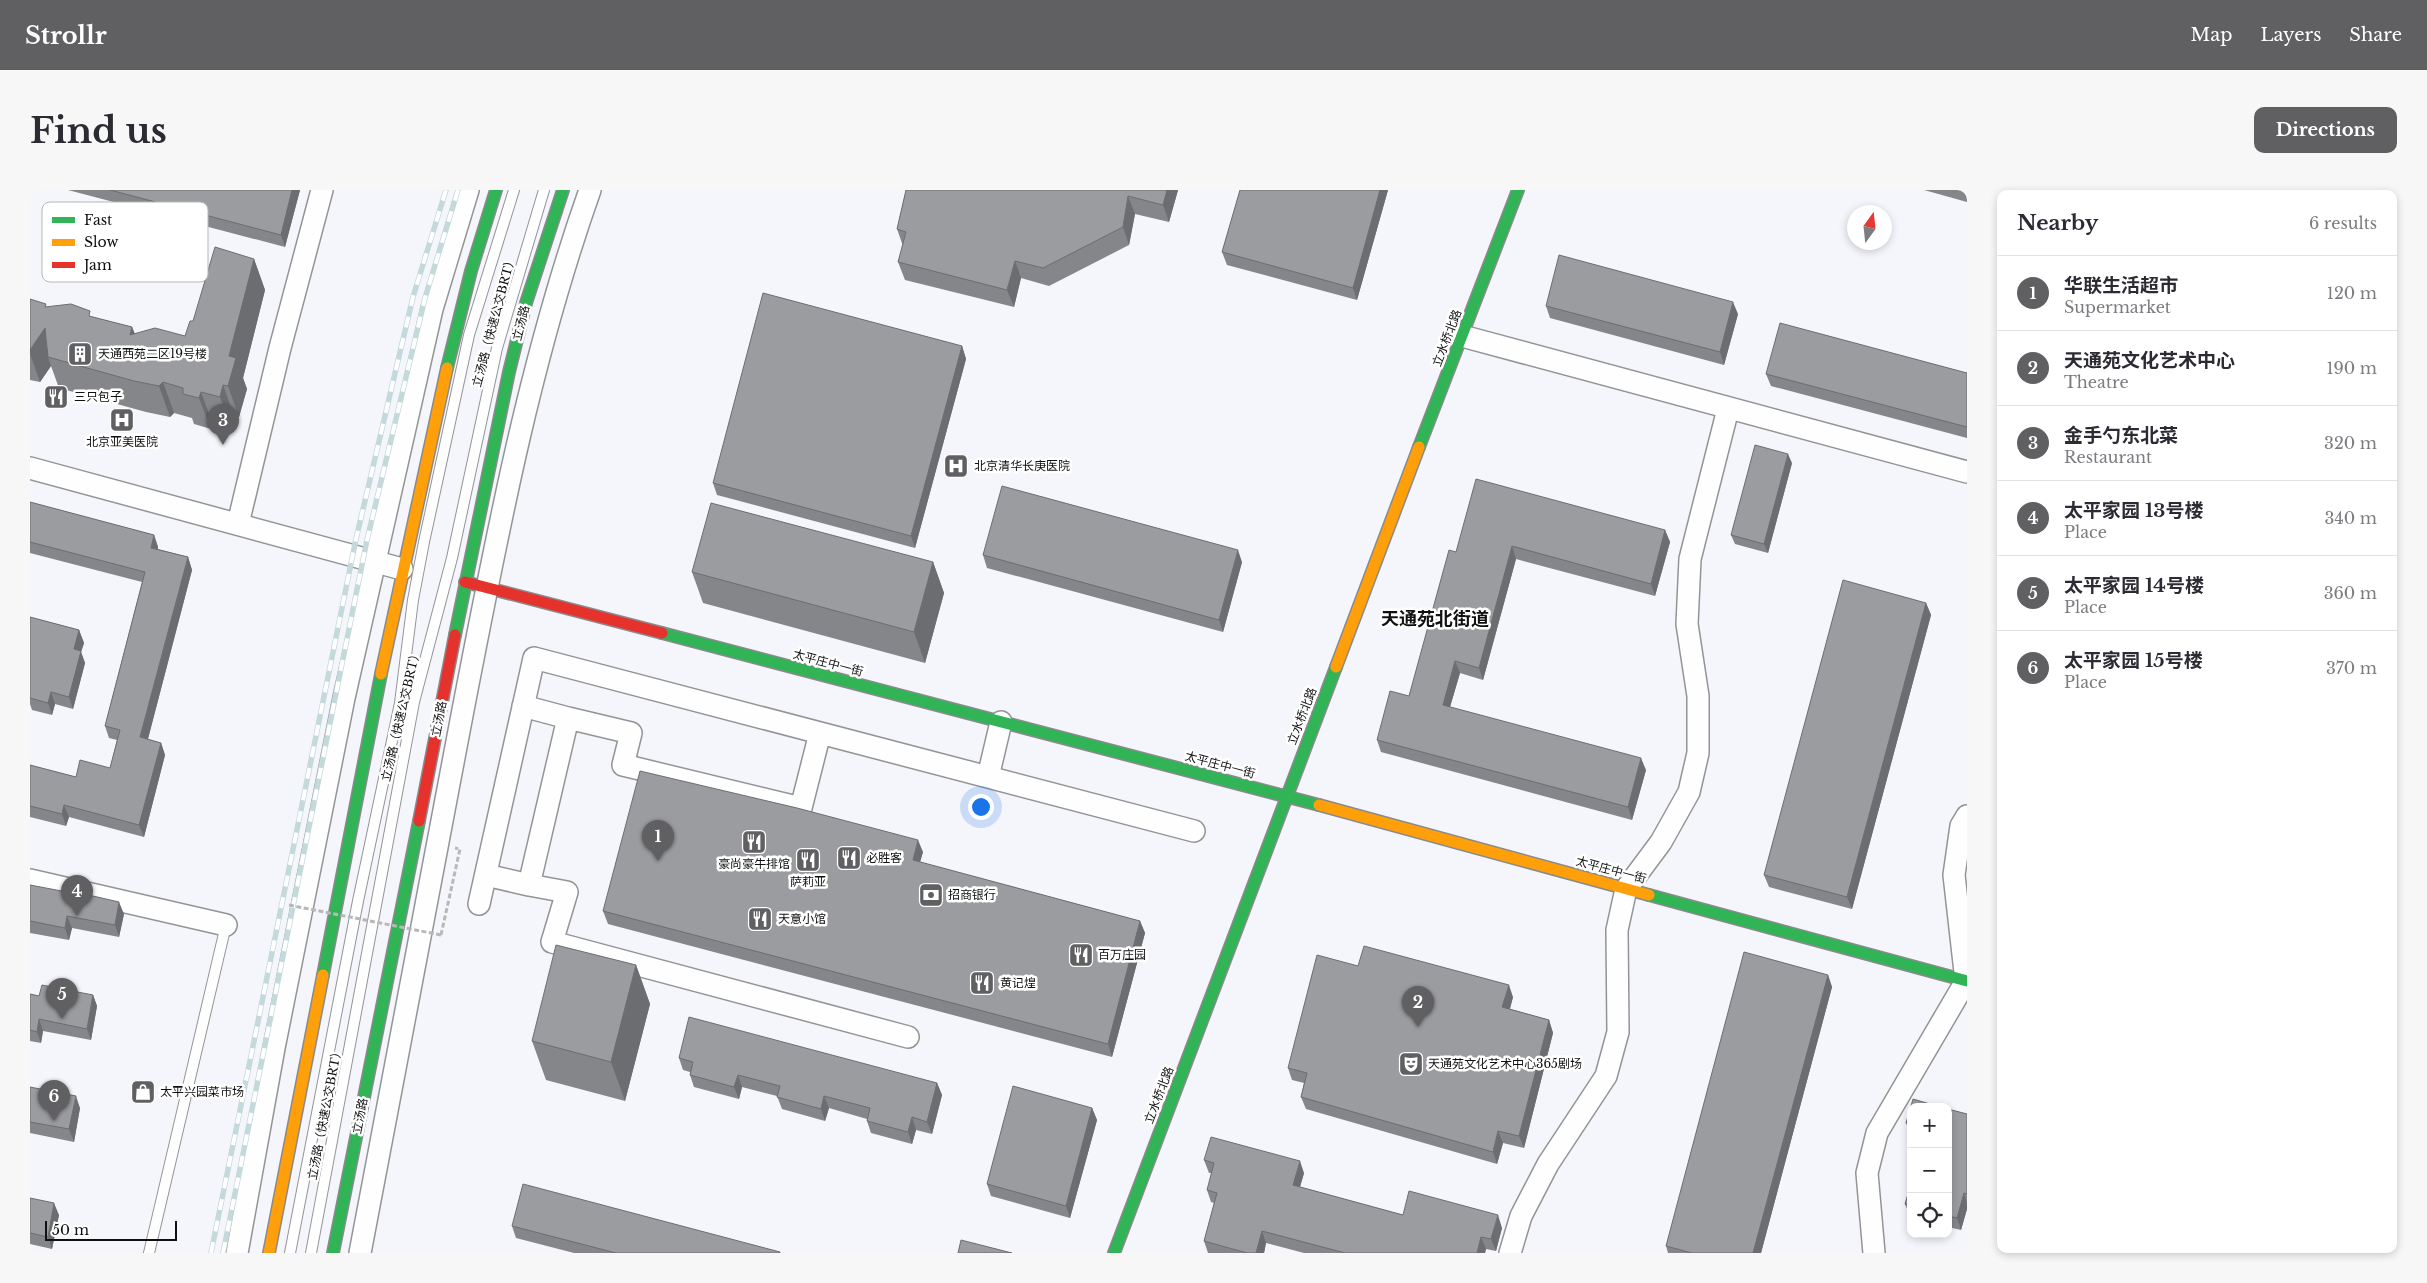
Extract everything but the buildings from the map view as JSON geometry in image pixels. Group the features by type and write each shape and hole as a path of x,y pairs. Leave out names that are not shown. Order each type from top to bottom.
{"street":[{"path":"238,524 280,348 322,190"},
{"path":"237,1253 315,841 374,561 432,308 468,190"},
{"path":"269,1253 351,818 402,569 457,321 496,190"},
{"name":"立汤路","path":"333,1253 465,582 526,303 563,190"},
{"name":"立汤路","path":"360,1253 486,588 531,384 565,261 590,190"},
{"name":"立水桥北路","path":"1114,1253 1286,796 1518,190"},
{"path":"1462,336 1967,472"},
{"path":"1510,1253 1521,1216 1548,1164 1606,1076 1618,1032 1617,930 1626,889 1661,842 1689,792 1698,752 1698,696 1687,624 1690,559 1728,409"},
{"path":"30,468 402,569"},
{"name":"太平庄中一街","path":"465,582 1286,796 1966,981"},
{"path":"479,904 534,658 1194,831"},
{"path":"523,706 631,733 623,765 801,808 820,733"},
{"path":"529,885 568,718"},
{"path":"988,777 1001,722"},
{"path":"1874,1253 1867,1173 1877,1134 1966,981 1954,875 1961,826 1967,816"},
{"path":"486,875 566,892 552,942 908,1038"},
{"path":"30,880 226,925"}],"lane":[{"name":"立汤路（快速公交BRT）","path":"290,1253 358,901 400,703 413,600 424,542 469,335 514,190"},
{"name":"立汤路（快速公交BRT）","path":"311,1253 414,702 452,558 497,348 544,190"},
{"path":"149,1253 226,925"}],"path":[{"path":"289,906 441,935 460,849"}],"railway":[{"path":"211,1253 356,539 413,297 446,190"},
{"path":"223,1253 367,540 425,298 458,190"}],"traffic: fast":[{"path":"447,368 471,271 496,190"},
{"path":"455,635 509,372 526,303 563,190"},
{"path":"1419,447 1518,190"},
{"path":"662,633 1319,805"},
{"path":"1114,1253 1336,667"},
{"path":"323,975 381,674"},
{"path":"333,1253 419,821"},
{"path":"1649,895 1967,981"}],"traffic: slow":[{"path":"381,674 447,368"},
{"path":"1336,667 1419,447"},
{"path":"1319,805 1649,895"},
{"path":"269,1253 323,975"}],"traffic: jam":[{"path":"465,582 662,633"},
{"path":"419,821 455,635"}],"place":[{"name":"天通西苑二区19号楼","path":"80,354"},
{"name":"三只包子","path":"56,397"},
{"name":"北京亚美医院","path":"122,420"},
{"name":"金手勺东北菜","path":"223,445"},
{"name":"北京清华长庚医院","path":"956,466"},
{"name":"豪尚豪牛排馆","path":"754,842"},
{"name":"必胜客","path":"849,858"},
{"name":"萨莉亚","path":"808,860"},
{"name":"华联生活超市","path":"658,861"},
{"name":"招商银行","path":"931,895"},
{"name":"太平家园 13号楼","path":"77,916"},
{"name":"天意小馆","path":"760,919"},
{"name":"百万庄园","path":"1081,955"},
{"name":"黄记煌","path":"982,983"},
{"name":"太平家园 14号楼","path":"62,1019"},
{"name":"天通苑文化艺术中心","path":"1418,1027"},
{"name":"天通苑文化艺术中心365剧场","path":"1411,1064"},
{"name":"太平兴园菜市场","path":"143,1092"},
{"name":"太平家园 15号楼","path":"54,1121"}],"district":[{"name":"天通苑北街道","path":"1435,619"}]}
